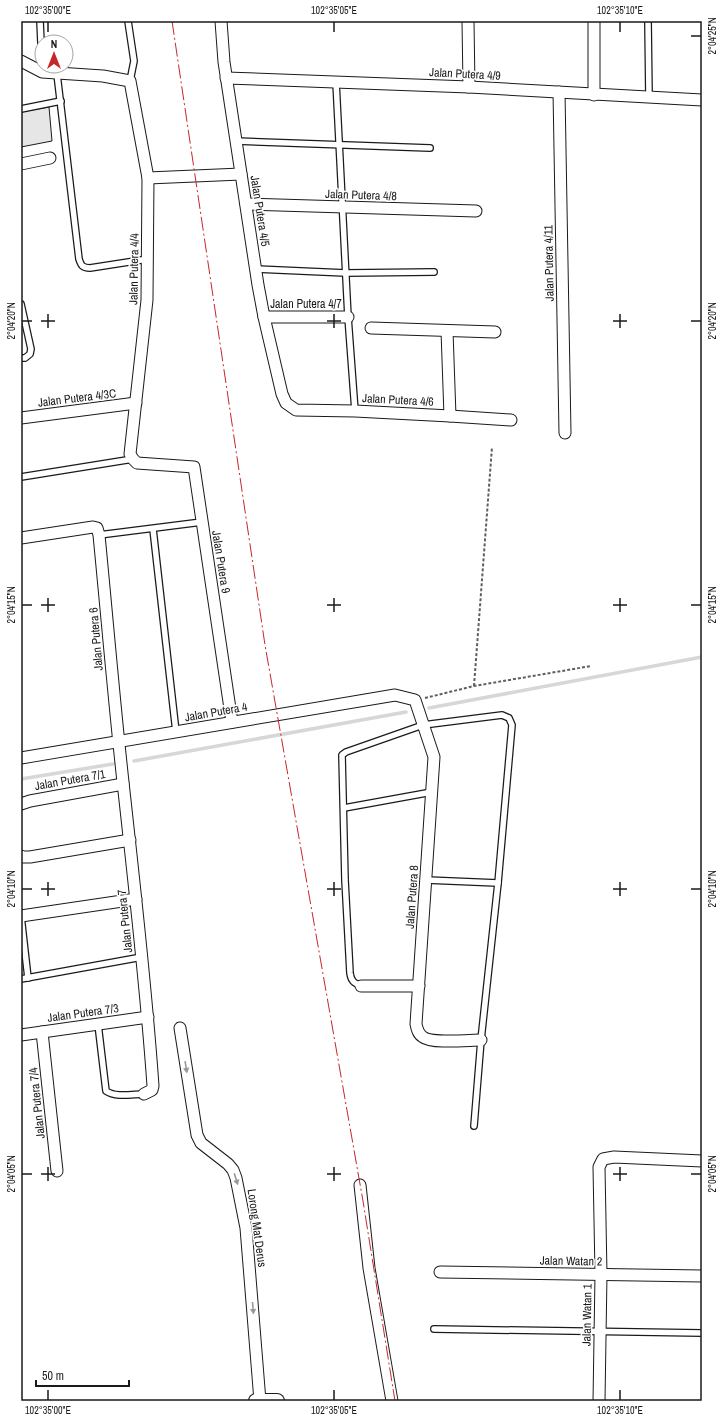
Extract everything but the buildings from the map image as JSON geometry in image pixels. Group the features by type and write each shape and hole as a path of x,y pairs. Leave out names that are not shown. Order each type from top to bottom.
{"street":[{"name":"Jalan Putera 4/5","path":"221,21 226,78 235,141 264,317 282,394 286,404"},
{"path":"468,21 469,87"},
{"path":"594,21 594,95"},
{"path":"21,61 34,65"},
{"path":"57,74 103,76 130,81"},
{"name":"Jalan Putera 4/9","path":"226,78 469,87 702,100"},
{"name":"Jalan Putera 4/4","path":"130,81 148,178 147,300 130,450 133,459"},
{"name":"Jalan Putera 4/11","path":"559,92 565,432"},
{"path":"21,164 50,158"},
{"path":"148,178 240,174"},
{"name":"Jalan Putera 4/8","path":"246,204 476,211"},
{"name":"Jalan Putera 4/7","path":"264,317 348,317"},
{"path":"371,328 496,332"},
{"path":"448,331 450,416"},
{"name":"Jalan Putera 4/3C","path":"21,418 136,404"},
{"name":"Jalan Putera 4/6","path":"286,404 296,410 355,411 511,420"},
{"name":"Jalan Putera 9","path":"133,459 137,463 194,467 232,722"},
{"path":"21,538 93,527 97,528 99,535"},
{"name":"Jalan Putera 6","path":"99,535 119,741"},
{"name":"Jalan Putera 4","path":"21,758 395,695 414,700"},
{"name":"Jalan Putera 8","path":"414,700 434,757 416,1024 418,1032 424,1038 433,1041 482,1040"},
{"name":"Jalan Putera 7","path":"119,741 148,1017 153,1086 152,1090 144,1094"},
{"name":"Jalan Putera 7/1","path":"21,804 30,801 123,784"},
{"path":"21,856 30,857 130,840"},
{"path":"21,916 136,899"},
{"path":"361,986 419,986"},
{"name":"Jalan Putera 7/3","path":"21,1035 148,1017"},
{"name":"Lorong Mat Derus","path":"180,1028 198,1136 201,1143 228,1164 233,1170 244,1214 260,1401"},
{"name":"Jalan Putera 7/4","path":"42,1032 57,1171"},
{"name":"Jalan Watan 1","path":"599,1401 599,1167 603,1159 614,1157 702,1161"},
{"path":"360,1185 369,1268 392,1401"},
{"name":"Jalan Watan 2","path":"440,1272 702,1276"},
{"path":"256,1401 276,1401"}],"lane":[{"path":"40,21 41,34"},
{"path":"128,21 134,61 130,81"},
{"path":"648,21 649,98"},
{"path":"57,74 81,265 84,268 90,268 148,259"},
{"path":"336,82 348,317 355,411"},
{"path":"21,109 61,101"},
{"path":"235,141 430,148"},
{"path":"256,269 346,273 434,272"},
{"path":"21,304 31,349 30,354 25,358 21,358"},
{"path":"21,477 133,459"},
{"path":"99,535 202,522"},
{"path":"153,529 176,732"},
{"path":"361,986 355,984 351,979 350,973 345,880 342,755 346,752 423,725 502,715 509,718 512,725 474,1126"},
{"path":"344,808 432,792"},
{"path":"426,880 498,883"},
{"path":"21,916 28,978"},
{"path":"21,979 142,957"},
{"path":"98,1024 106,1091 109,1093 118,1094 144,1094"},
{"path":"434,1329 702,1333"}],"path":[{"path":"474,686 492,447"},
{"path":"414,700 474,686 591,666"}],"waterway":[{"path":"429,708 702,657"},
{"path":"134,761 406,712"},
{"path":"21,779 113,764"}],"power":[{"path":"172,21 265,645 363,1201 395,1401"}]}
